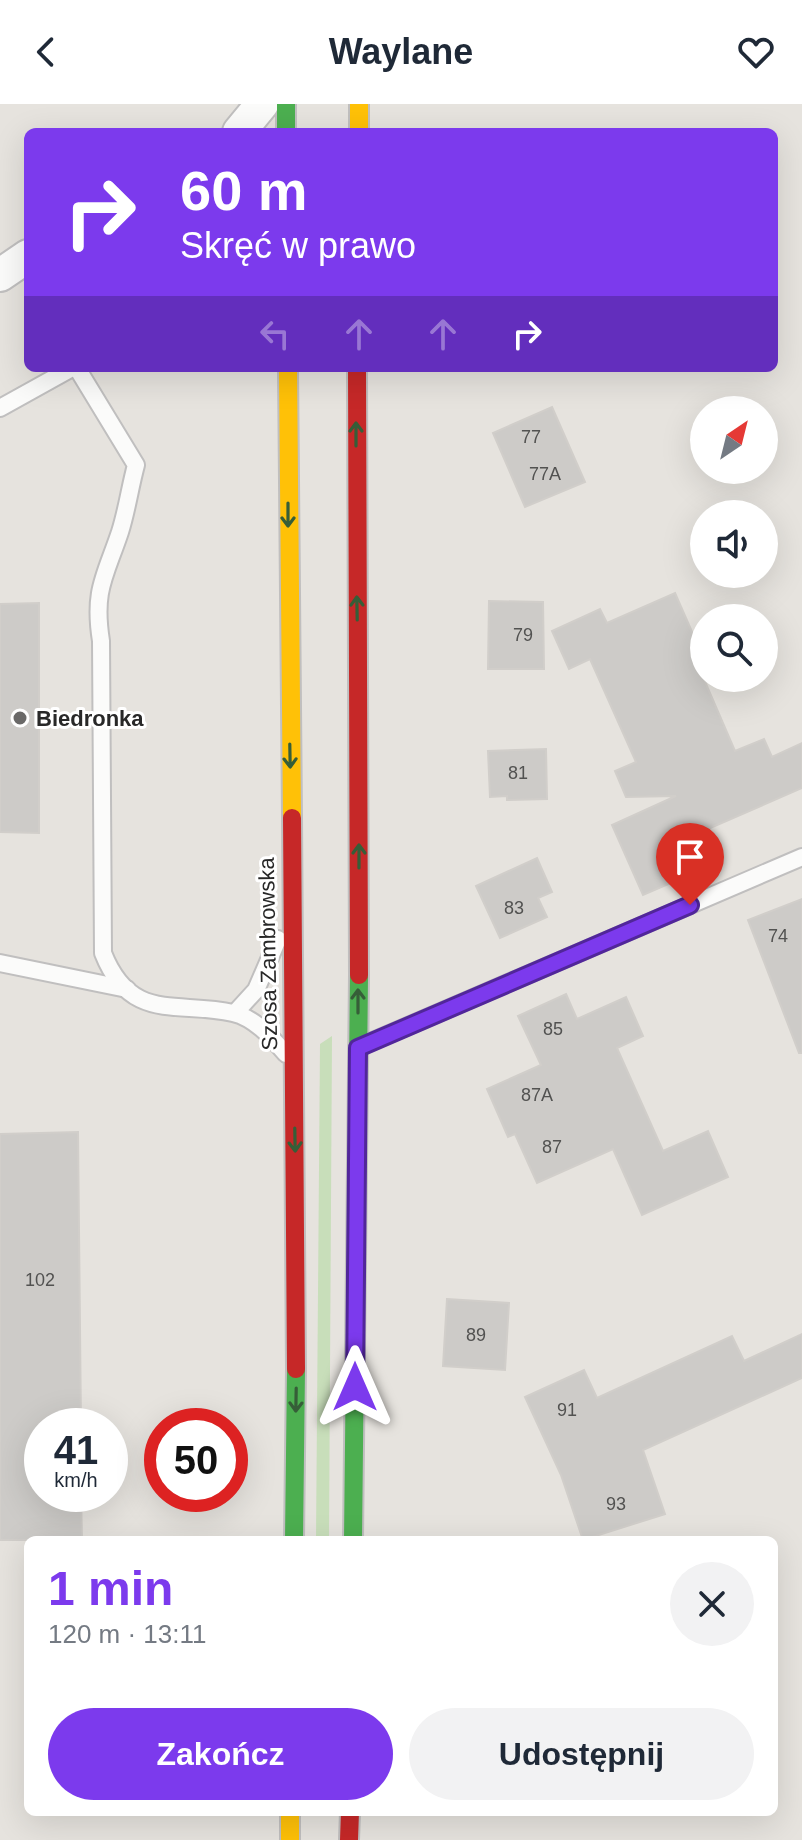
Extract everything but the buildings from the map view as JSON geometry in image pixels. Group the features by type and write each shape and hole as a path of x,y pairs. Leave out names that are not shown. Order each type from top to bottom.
{"main road":[{"path":"286,104 286,128"},
{"path":"359,104 359,128"},
{"name":"Szosa Zambrowska","path":"288,372 297,1309 294,1536"},
{"path":"353,1536 358,1048 357,372"},
{"path":"341,694 358,676"},
{"path":"289,678 306,695"},
{"path":"290,1816 290,1840"},
{"path":"349,1840 350,1816"}],"street":[{"path":"242,128 262,104"}],"lane":[{"path":"0,408 67,372"},
{"path":"77,372 136,465 120,531 101,580 97,618 101,641 103,953 111,972 127,989"},
{"path":"358,1048 802,857"},
{"path":"235,1013 256,990 271,960 292,898"},
{"path":"0,963 127,989 163,1007 235,1013 267,1032 294,1062"}],"green space":[{"path":"332,1036 329,1536 316,1536 320,1044"}],"traffic: fast":[{"path":"286,104 286,128"},
{"path":"353,1536 359,975"},
{"path":"294,1536 296,1369"}],"traffic: slow":[{"path":"359,104 359,128"},
{"path":"288,372 292,818"},
{"path":"290,1816 290,1840"}],"traffic: jam":[{"path":"357,372 359,975"},
{"path":"292,818 296,1369"},
{"path":"349,1840 350,1816"}],"place":[{"name":"Biedronka","path":"20,718"}],"route":[{"path":"355,1387 358,1048 690,905"}]}
